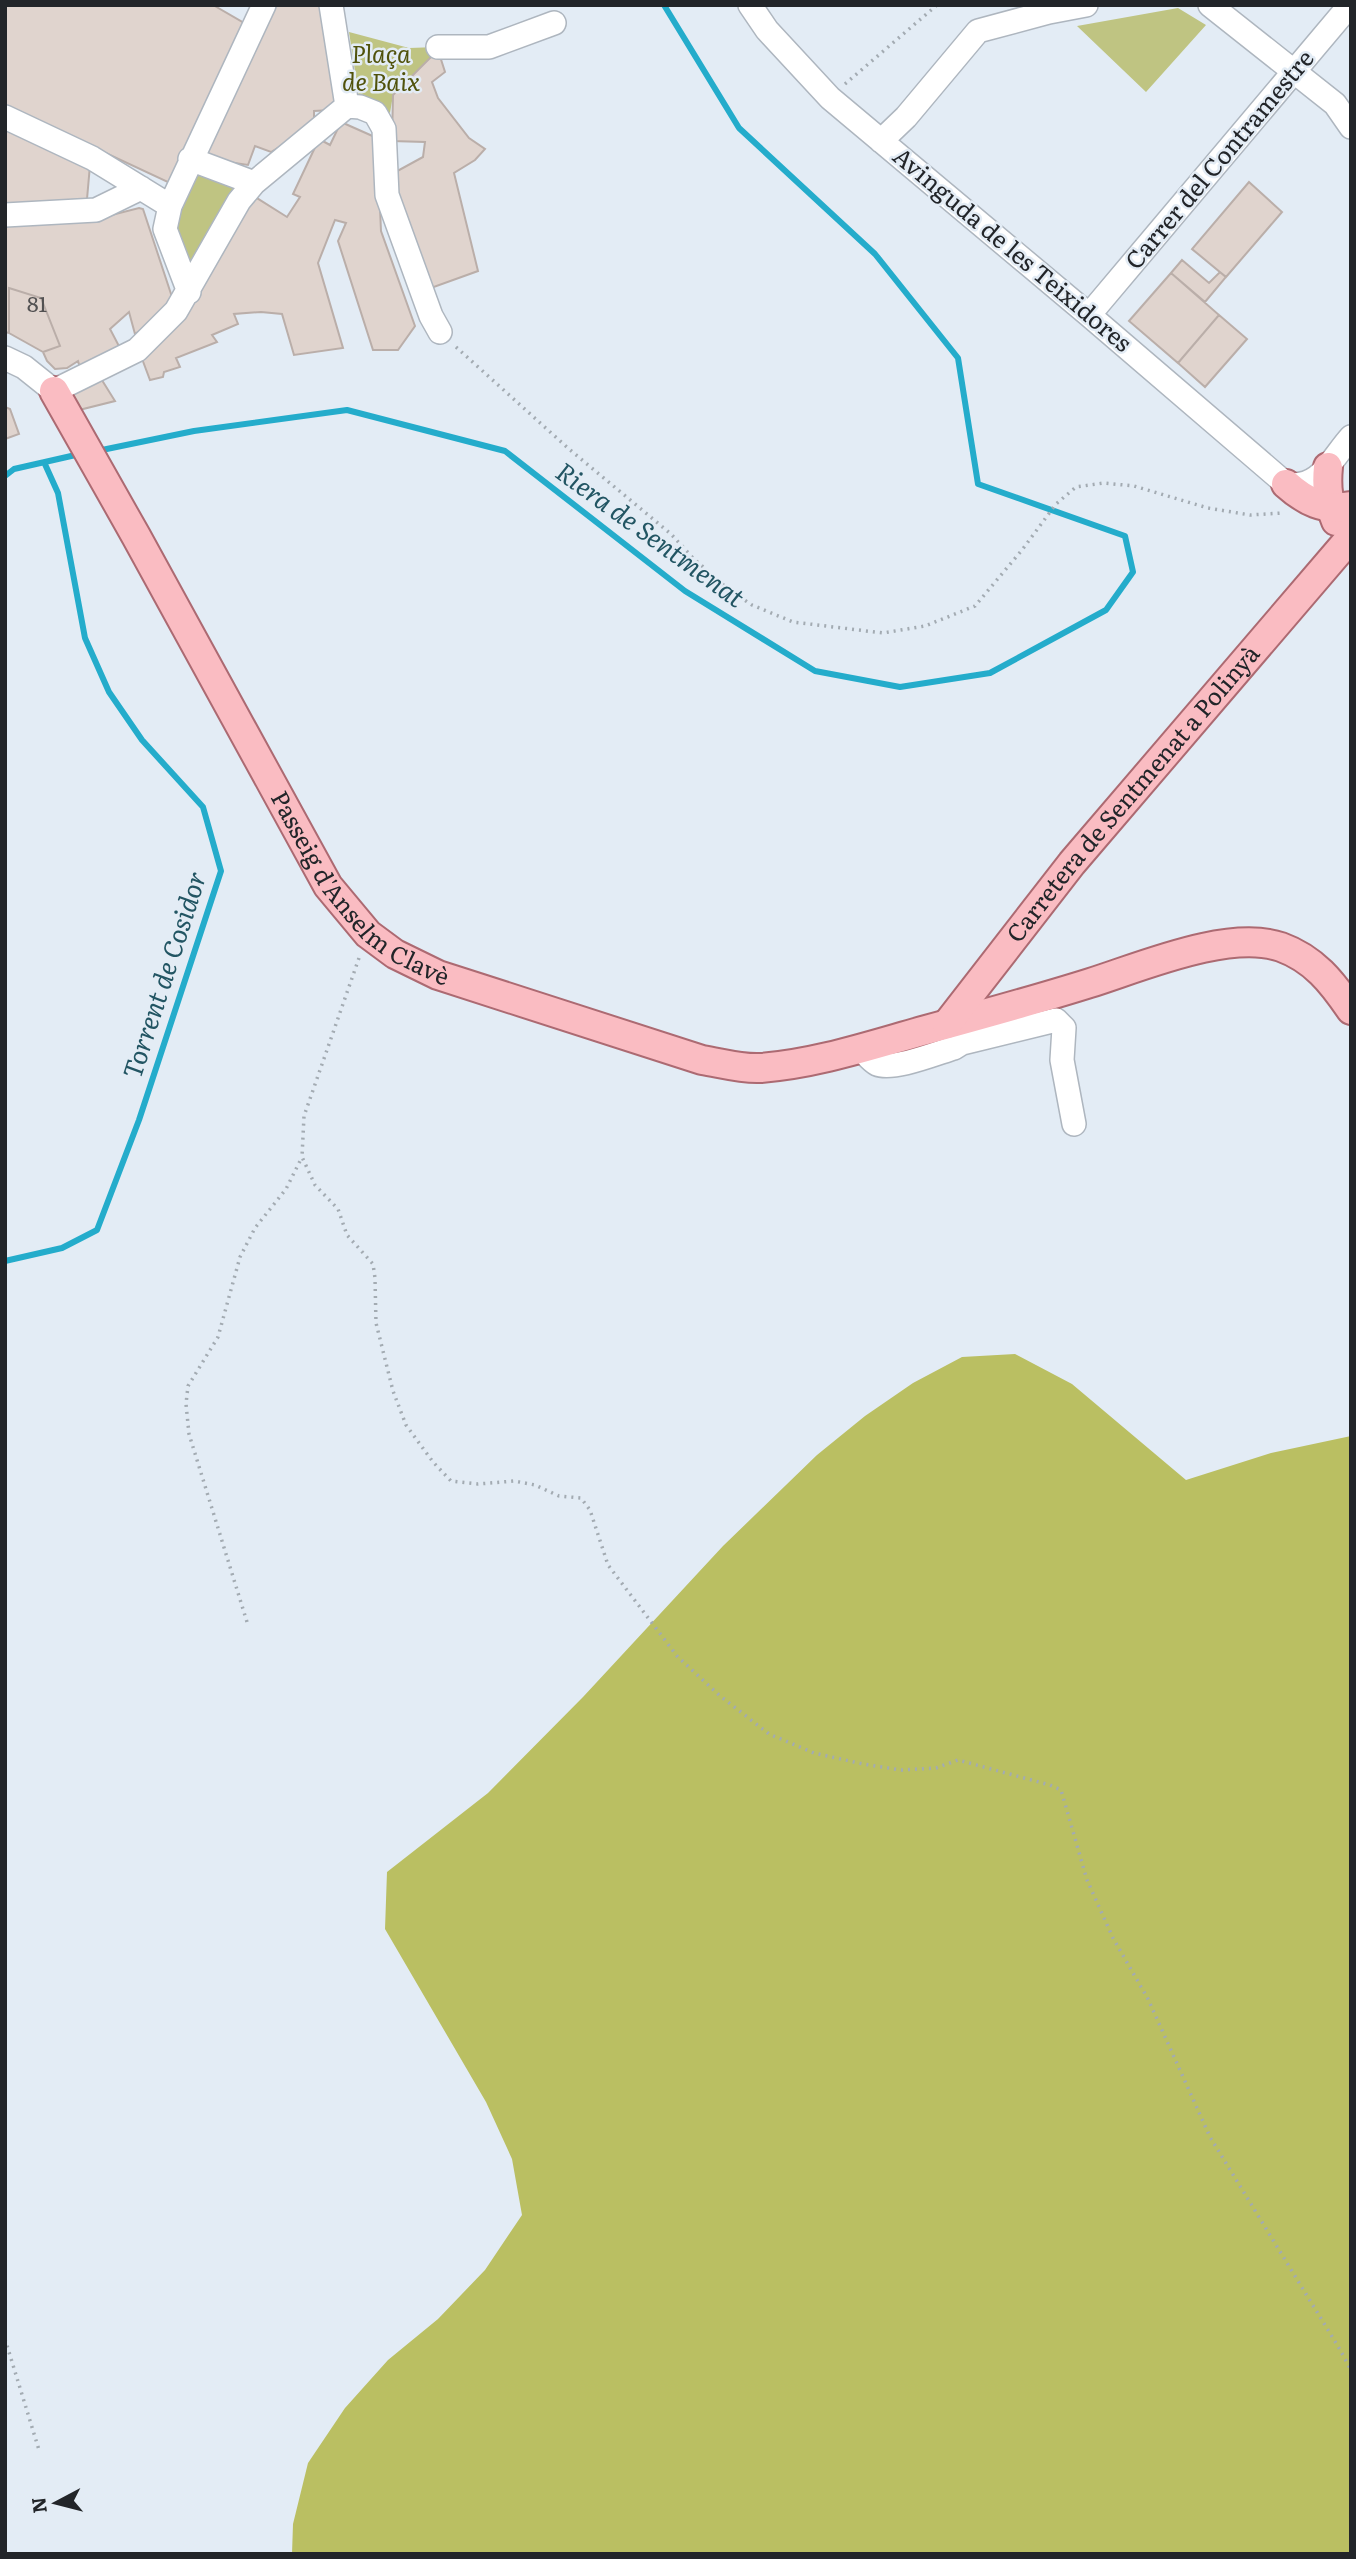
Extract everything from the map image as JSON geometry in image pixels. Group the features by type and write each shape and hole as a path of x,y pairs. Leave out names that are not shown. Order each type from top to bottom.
{"main road":[{"name":"Passeig d'Anselm Clavè","path":"54,391 328,886 368,934 395,954 438,975 702,1060 761,1068 960,1028 1197,949 1248,942 1280,947 1316,965 1351,1010"},
{"path":"1328,467 1326,486 1331,512"},
{"name":"Carretera de Sentmenat a Polinyà","path":"960,1028 1072,863 1324,568 1331,512"}],"street":[{"path":"331,5 347,106 384,129 387,195 431,316 440,332"},
{"name":"Avinguda de les Teixidores","path":"750,5 767,30 830,98 1331,512"},
{"path":"881,141 906,117 978,31 1086,5"},
{"path":"1210,5 1335,104 1351,127"},
{"name":"Carrer del Contramestre","path":"1090,315 1350,5"},
{"path":"189,292 164,229 170,206 255,8"},
{"path":"438,47 489,47 554,23"},
{"path":"54,391 136,350 176,311 239,201 254,183 347,106"},
{"path":"5,117 92,158 170,206"},
{"path":"190,159 254,183"},
{"path":"5,215 96,210 141,188"},
{"name":"Passeig d'Anselm Clavè","path":"5,358 24,367 54,391"},
{"path":"1331,512 1306,485 1328,467 1351,437"},
{"path":"960,1028 1056,1020 1064,1028 1062,1060 1074,1124"}],"path":[{"path":"830,98 937,5"},
{"path":"440,332 559,440 671,534 728,589 752,605 793,622 883,633 925,626 975,606 1047,516 1076,487 1104,483 1134,486 1208,508 1250,515 1331,512"},
{"path":"247,1622 189,1434 186,1404 188,1386 218,1337 240,1257 255,1228 286,1189 302,1157 304,1116 368,934"},
{"path":"302,1157 315,1185 338,1209 347,1235 373,1264 376,1323 393,1391 406,1425 451,1481 478,1484 514,1481 535,1485 559,1496 581,1498 590,1510 608,1565 677,1656 719,1695 769,1734 814,1753 863,1764 901,1770 936,1768 958,1760 1061,1790 1087,1880 1114,1938 1148,1999 1210,2137 1351,2370"},
{"path":"5,2339 39,2450"}],"green space":[{"path":"1178,8 1206,25 1146,92 1077,26"},
{"name":"Plaça de Baix","path":"349,32 409,48 438,47 438,50 393,95 390,113 359,97"},
{"path":"194,166 243,185 189,275 171,229"},
{"path":"1015,1354 1072,1384 1186,1480 1271,1453 1351,1436 1351,2554 292,2554 293,2524 308,2463 345,2408 388,2360 438,2319 485,2270 522,2215 512,2159 486,2102 385,1929 387,1872 488,1793 583,1697 723,1546 817,1455 865,1416 913,1383 962,1357"}],"building":[{"path":"5,5 213,5 244,23 172,184 5,106"},
{"path":"272,5 324,5 337,95 332,110 314,111 314,126 271,152 255,146 248,165 202,158"},
{"path":"438,50 445,72 432,82 438,98 469,138 485,149 475,160 454,173 478,271 431,288 390,175 423,157 425,142 392,141 393,95"},
{"path":"341,122 377,138 381,231 415,326 398,350 373,350 338,241 346,223 335,220 318,263 343,348 294,355 282,314 234,314 238,324 212,335 217,342 176,358 180,367 164,372 163,377 150,380 141,356 252,195 287,217 300,197 293,194 319,139 330,145"},
{"path":"5,125 90,165 87,199 5,204"},
{"path":"1249,182 1282,212 1226,277 1192,249"},
{"path":"143,209 174,303 169,310 135,334 129,312 110,329 120,348 80,368 78,361 67,368 55,369 47,361 43,352 60,346 41,298 9,288 9,333 5,332 5,224 96,219"},
{"path":"1182,260 1209,283 1220,272 1226,277 1205,302 1171,273"},
{"path":"1171,273 1219,315 1178,363 1129,321"},
{"path":"9,288 41,298 60,346 43,352 9,333"},
{"path":"1219,315 1247,339 1205,387 1178,363"},
{"path":"100,377 115,401 79,410 71,394"},
{"path":"5,407 10,409 19,434 5,439"}],"waterway":[{"name":"Riera de Sentmenat","path":"97,451 194,431 347,410 505,451 685,591 815,671 900,687 990,673 1106,610 1133,572 1125,536 978,484 958,358 875,254 739,128 664,5"},
{"name":"Torrent de Cosidor","path":"5,476 14,469 80,454"},
{"name":"Torrent de Cosidor","path":"5,1261 62,1248 97,1230 139,1120 221,871 203,807 142,740 109,692 85,638 58,493 44,462"}]}
